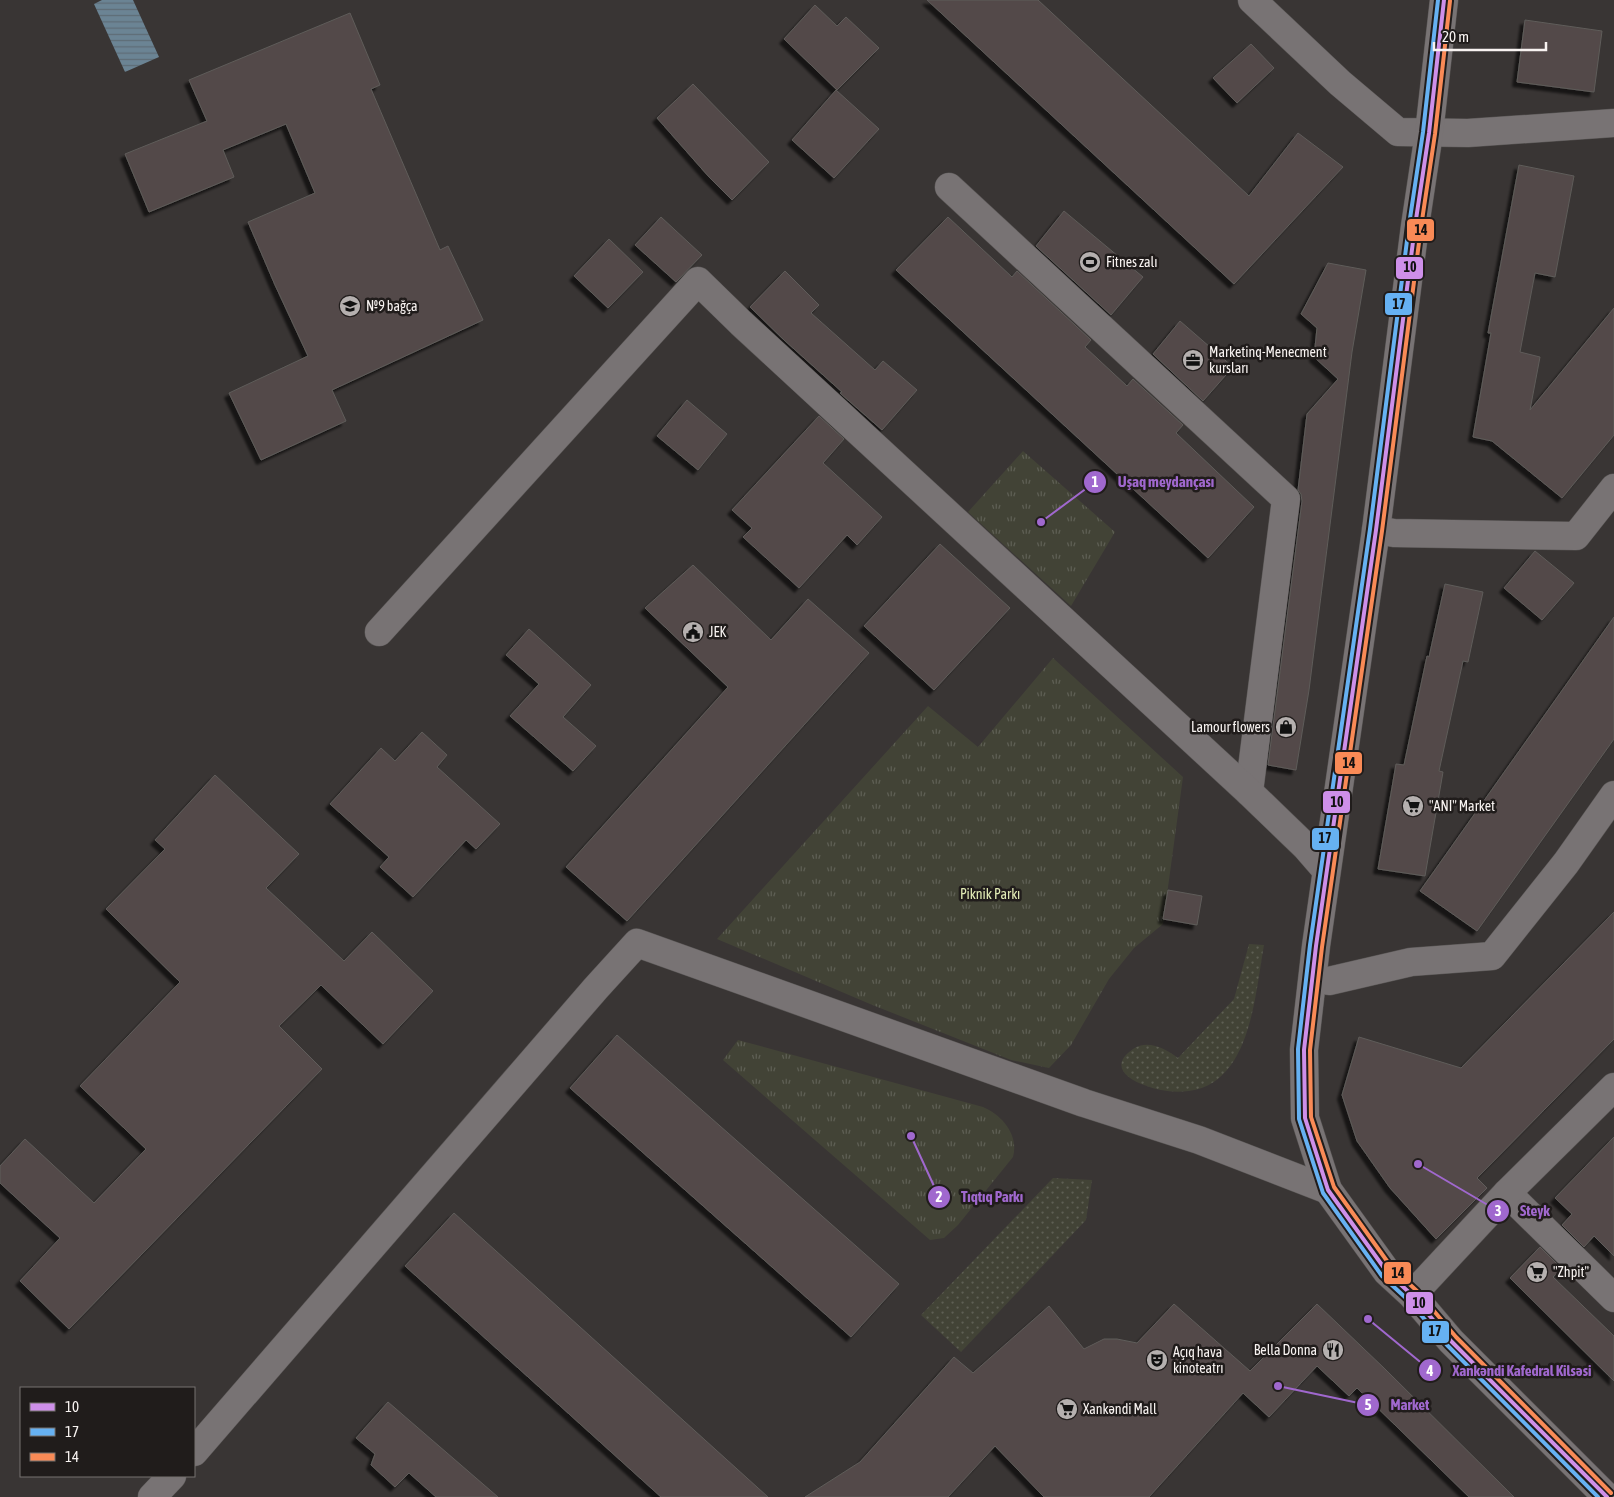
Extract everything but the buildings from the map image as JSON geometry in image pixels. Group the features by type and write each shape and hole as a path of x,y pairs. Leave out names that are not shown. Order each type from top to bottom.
{"street":[{"path":"1252,0 1340,83 1398,132 1468,133 1614,123"},
{"path":"1444,0 1430,133 1415,226 1376,530 1316,946 1304,1060 1305,1118 1328,1190 1386,1272 1412,1295 1451,1341 1595,1493"},
{"path":"949,187 1286,500 1249,792"},
{"path":"379,632 698,281 748,330 1249,792 1306,847 1326,870"},
{"path":"1376,530 1394,533 1576,536 1614,488"},
{"path":"1329,981 1411,962 1492,956 1566,863 1614,795"},
{"path":"195,1451 637,943 1084,1103 1199,1140 1328,1190"},
{"path":"1412,1295 1507,1193 1614,1087"},
{"path":"1507,1193 1614,1298"},
{"path":"152,1497 171,1477"}],"green space":[{"path":"1023,451 1115,532 1071,606 968,512"},
{"name":"Piknik Parkı","path":"1053,658 1183,777 1163,924 1134,948 1109,979 1071,1045 1049,1068 1011,1060 870,1004 717,939 928,706 978,747"},
{"path":"1249,944 1264,945 1253,1011 1238,1054 1226,1072 1210,1084 1189,1091 1178,1092 1150,1087 1126,1075 1121,1066 1122,1060 1133,1049 1145,1045 1157,1046 1178,1058 1234,999"},
{"path":"738,1040 983,1107 997,1115 1007,1127 1014,1141 1013,1157 958,1225 944,1238 930,1240 723,1060"},
{"path":"1053,1178 1092,1180 1086,1220 961,1352 921,1315"}],"water":[{"path":"102,0 133,0 159,57 125,72 94,4"}],"transit line":[{"name":"17","path":"1438,0 1423,132 1409,225 1370,529 1310,945 1298,1049 1299,1119 1323,1193 1382,1276 1407,1299 1447,1345 1598,1497"},
{"name":"10","path":"1444,0 1429,133 1415,226 1376,530 1316,946 1304,1050 1305,1118 1328,1190 1387,1272 1412,1295 1451,1341 1607,1497"},
{"name":"14","path":"1450,1 1435,134 1421,227 1382,531 1322,947 1310,1050 1311,1117 1334,1187 1392,1268 1417,1291 1456,1337 1611,1493"}],"place":[{"name":"Fitnes zalı","path":"1090,262"},
{"name":"№9 bağça","path":"350,306"},
{"name":"Marketinq-Menecment kursları","path":"1193,360"},
{"name":"Uşaq meydançası","path":"1041,522"},
{"name":"JEK","path":"693,632"},
{"name":"Lamour flowers","path":"1286,727"},
{"name":"\"ANI\" Market","path":"1413,806"},
{"name":"Tıqtıq Parkı","path":"911,1136"},
{"name":"Steyk","path":"1418,1164"},
{"name":"\"Zhpit\"","path":"1537,1272"},
{"name":"Xankəndi Kafedral Kilsəsi","path":"1368,1319"},
{"name":"Bella Donna","path":"1333,1350"},
{"name":"Açıq hava kinoteatrı","path":"1157,1360"},
{"name":"Market","path":"1278,1386"},
{"name":"Xankəndi Mall","path":"1067,1409"}]}
